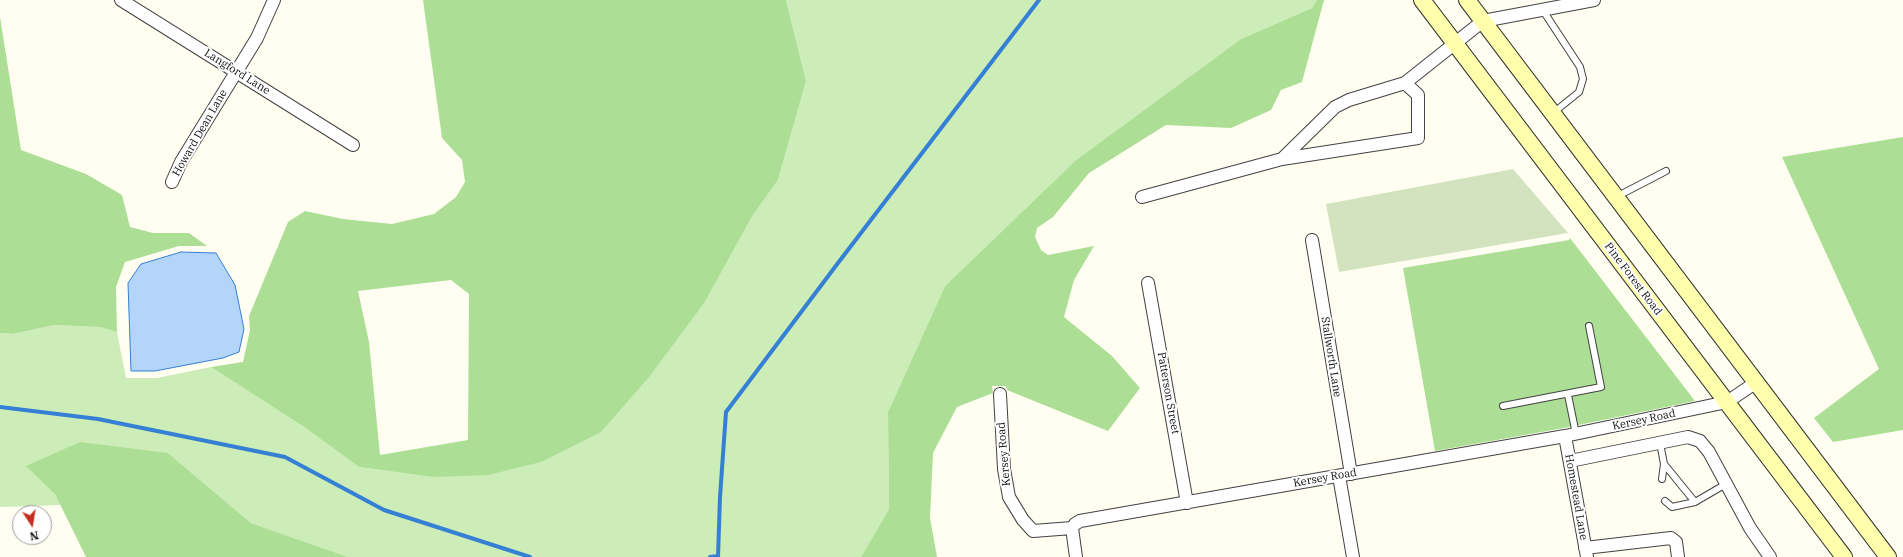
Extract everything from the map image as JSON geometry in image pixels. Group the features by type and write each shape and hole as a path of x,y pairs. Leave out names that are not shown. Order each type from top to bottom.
{"main road":[{"name":"Pine Forest Road","path":"1422,0 1844,557"},
{"path":"1467,0 1888,557"}],"street":[{"name":"Langford Lane","path":"121,0 353,145"},
{"name":"Howard Dean Lane","path":"172,182 181,162 260,32 274,0"},
{"path":"1282,159 1335,107 1349,100 1405,83 1456,44 1483,21 1594,0"},
{"path":"1142,197 1282,159 1418,138 1418,95 1405,83"},
{"name":"Stallworth Lane","path":"1312,240 1345,475 1353,557"},
{"name":"Patterson Street","path":"1148,283 1188,503"},
{"name":"Kersey Road","path":"1000,394 1004,469 1009,497 1023,520 1033,530 1072,528 1075,524 1080,522 1571,435 1727,402 1756,383"},
{"name":"Homestead Lane","path":"1571,435 1570,461 1586,552"},
{"path":"1570,461 1688,437 1700,442 1709,452 1750,528 1770,557"},
{"path":"1072,528 1076,557"},
{"path":"1586,552 1671,538 1676,542 1678,557"}],"lane":[{"path":"1542,9 1580,67 1583,79 1579,92 1553,114"},
{"path":"1616,198 1666,171"},
{"path":"1503,406 1568,395 1601,387 1589,326"},
{"path":"1568,395 1571,435"},
{"path":"1660,443 1664,464 1662,480"},
{"path":"1664,464 1695,502"},
{"path":"1665,501 1672,507 1695,502 1726,484"}],"green space":[{"path":"423,0 786,0 806,81 778,180 751,218 704,303 649,377 601,432 541,462 488,475 432,477 359,467 304,427 211,367 243,362 250,330 249,316 288,222 305,211 343,219 392,224 434,214 456,197 465,182 462,160 442,138","holes":["451,280 469,294 468,440 380,455 369,342 358,291"]},
{"path":"786,0 1317,0 1312,8 1241,39 1076,160 945,286 888,412 889,509 861,557 348,557 251,523 168,453 55,494 61,505 12,505 12,507 0,507 0,333 13,334 54,325 100,327 117,332 126,378 157,378 211,367 304,427 359,467 432,477 751,218 778,180 806,81"},
{"path":"1317,0 1324,0 1302,82 1281,90 1271,110 1231,128 1166,125 1089,173 1053,217 1037,228 1035,237 1041,250 1048,255 1094,246 1074,280 1064,317 1112,356 1140,388 1108,431 1007,390 1006,386 992,386 993,393 957,407 933,453 930,518 937,557 861,557 889,509 888,412 945,286 1076,160 1241,39 1312,8"},
{"path":"0,17 21,150 86,174 122,195 130,227 153,233 189,233 207,246 179,246 125,262 116,287 117,332 100,327 54,325 13,334 0,333"},
{"path":"1903,137 1903,430 1833,442 1814,418 1879,369 1782,157"},
{"path":"1513,169 1568,233 1339,272 1326,204"},
{"path":"1570,238 1695,401 1564,428 1435,451 1403,268 1569,240"},
{"path":"80,442 168,453 251,523 348,557 86,557 55,494 26,466"}],"water":[{"path":"181,252 216,253 235,285 244,329 239,352 223,358 155,371 131,371 128,283 141,264"}],"waterway":[{"path":"718,557 720,497 726,412 1039,0"},
{"path":"0,407 98,419 285,457 384,510 530,557"},
{"path":"710,557 718,556"}]}
